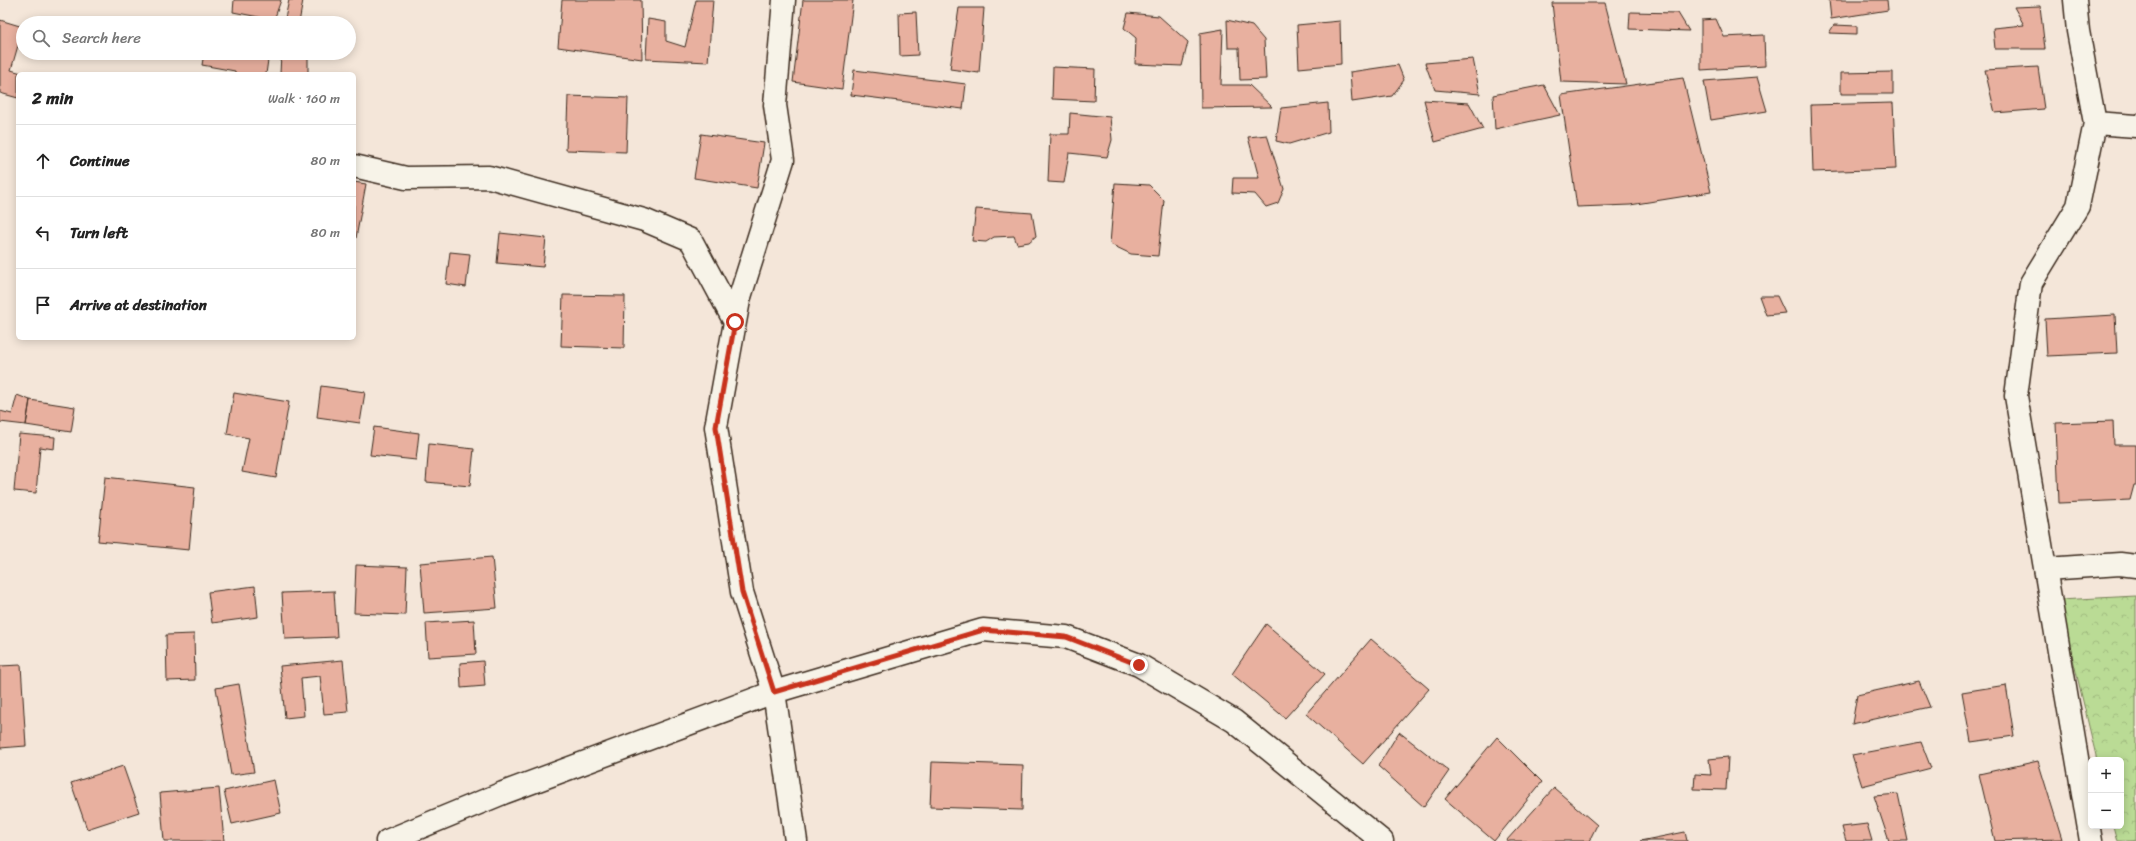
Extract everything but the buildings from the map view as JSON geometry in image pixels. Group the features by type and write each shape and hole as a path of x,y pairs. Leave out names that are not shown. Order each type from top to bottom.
{"street":[{"path":"784,0 776,105 783,160 757,241 735,322 716,427 742,592 774,692 796,841"},
{"path":"2075,0 2078,30 2095,123 2078,206 2031,283 2016,396 2091,841"},
{"path":"2095,123 2136,126"},
{"path":"356,166 406,178 489,177 644,220 691,240 735,322"},
{"path":"2046,569 2120,564 2136,566"},
{"path":"387,841 503,792 774,692 983,630 1066,637 1139,665 1234,720 1382,841"}],"green space":[{"path":"2136,596 2136,841 2117,841 2114,829 2124,829 2124,757 2096,757 2059,600"}],"route":[{"path":"735,322 716,427 742,592 774,692 983,630 1066,637 1139,665"}]}
